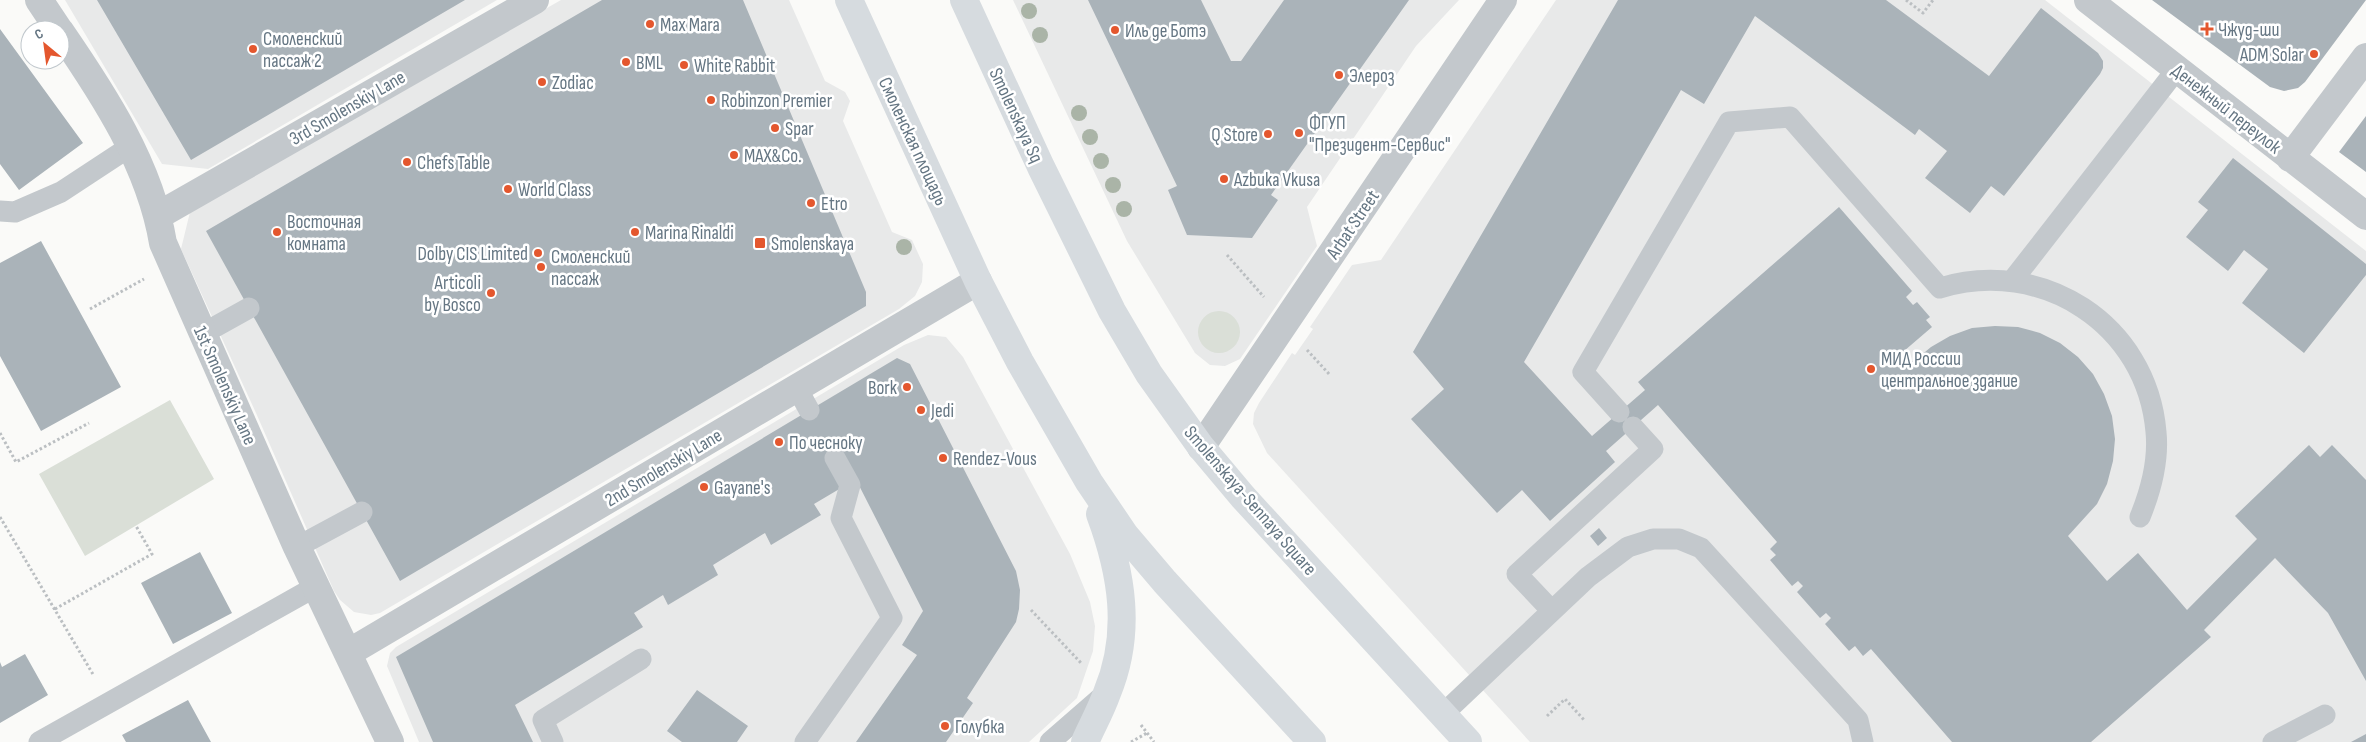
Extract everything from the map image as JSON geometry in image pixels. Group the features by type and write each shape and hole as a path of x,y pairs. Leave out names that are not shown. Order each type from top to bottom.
{"main road":[{"name":"Смоленская площадь","path":"849,0 978,281"},
{"name":"Smolenskaya Sq","path":"964,0 1072,230"},
{"name":"Smolenskaya-Sennaya Square","path":"1072,230 1112,310 1135,350 1201,447 1242,497 1468,742"},
{"path":"978,281 1020,362 1089,482 1125,535 1165,582 1312,742"},
{"path":"1085,742 1108,692 1118,652 1123,617 1118,568 1089,482"}],"street":[{"name":"1st Smolenskiy Lane","path":"39,0 53,20"},
{"name":"3rd Smolenskiy Lane","path":"158,215 535,0"},
{"name":"Arbat Street","path":"1201,447 1503,0"},
{"name":"Денежный переулок","path":"2088,0 2366,216"},
{"name":"1st Smolenskiy Lane","path":"70,46 131,146 147,181 158,215 163,243 315,587 390,742"},
{"path":"2290,158 2366,57"},
{"name":"2nd Smolenskiy Lane","path":"348,652 803,399 978,281"}],"lane":[{"path":"2012,281 2177,69"},
{"path":"1552,611 1517,574 1653,449 1583,372 1729,122 1790,117 1940,288 1980,280 2012,281 2036,286 2054,292 2088,311 2110,330 2128,352 2142,378 2153,414 2156,433 2156,462 2150,490 2140,517"},
{"path":"0,211 15,212 60,192 131,146"},
{"path":"204,333 249,308"},
{"path":"805,742 892,618 841,518 850,485 835,458"},
{"path":"297,547 362,512"},
{"path":"1443,714 1588,577 1628,547 1653,539 1679,539 1700,548 1858,720 1863,742"},
{"path":"39,742 315,587"},
{"path":"553,742 543,720 641,659"},
{"path":"1050,742 1108,692"},
{"path":"2273,742 2326,715"}],"path":[{"path":"1906,0 1924,13 1933,0"},
{"path":"1228,256 1268,302"},
{"path":"90,309 147,278"},
{"path":"1302,344 1330,375"},
{"path":"0,433 16,462 89,423"},
{"path":"0,517 110,702"},
{"path":"55,609 152,554 136,526"},
{"path":"1031,610 1087,670"},
{"path":"1547,716 1565,699 1585,721"},
{"path":"1141,725 1154,742"},
{"path":"1131,742 1147,733"}],"shaded area":[{"name":"Смоленский пассаж 2","path":"65,0 497,0 208,169 162,164"},
{"name":"Смоленский пассаж","path":"561,0 789,0 825,81 845,92 850,101 843,121 892,232 912,240 923,264 922,282 915,296 899,309 380,613 371,615 354,612 340,600 334,591 181,249 190,212"},
{"path":"1013,0 1459,0 1416,46 1307,207 1317,246 1240,359 1225,366 1210,365 1195,353 1127,241"},
{"path":"1556,0 2045,0 2366,251 2366,742 1530,742 1267,453 1253,424 1254,413 1259,403 1292,353 1295,355 1313,329 1310,327 1352,265 1381,260"},
{"path":"1223,311 1231,314 1237,320 1240,332 1237,344 1231,350 1215,353 1207,350 1201,344 1198,328 1201,320 1207,314"},
{"path":"928,335 946,337 963,357 1070,554 1090,602 1095,626 1093,651 1077,698 1029,742 419,742 387,666 390,653 396,647 904,345"},
{"path":"170,400 214,479 85,556 39,474"}],"building":[{"name":"Смоленский пассаж 2","path":"97,0 465,0 191,160"},
{"name":"Смоленский пассаж","path":"602,0 743,0 866,292 866,306 400,581 206,231"},
{"path":"1088,0 1201,0 1231,61 1241,61 1284,0 1409,0 1271,195 1278,200 1252,238 1187,235 1168,190 1177,186"},
{"name":"МИД России центральное здание","path":"1618,0 1886,0 1989,76 2041,8 2098,53 2103,61 2103,68 2004,196 1991,186 1970,213 1925,178 1947,151 1919,129 1915,135 1755,16 1704,104 1681,90 1524,362 1592,436 1645,390 1638,382 1839,207 1912,291 1906,297 1913,305 1917,302 1930,317 1926,320 1932,327 1904,351 1913,362 1931,347 1950,336 1972,328 2018,327 2040,333 2060,343 2078,357 2093,374 2104,394 2112,416 2115,439 2113,461 2107,484 2097,504 2068,536 2107,581 2138,553 2187,610 2257,539 2235,516 2309,445 2320,457 2332,445 2366,480 2366,681 2328,613 2275,558 2204,630 2211,637 2091,742 1952,742 1871,649 1863,656 1855,646 1849,651 1825,624 1831,618 1826,613 1820,618 1797,592 1803,586 1798,581 1792,586 1770,560 1776,555 1770,549 1777,542 1658,405 1606,451 1615,462 1550,521 1522,490 1497,513 1411,419 1444,389 1413,352"},
{"path":"2152,0 2366,0 2305,82 2298,88 2284,91 2270,87"},
{"path":"0,29 20,56 20,70 30,70 83,143 19,190 0,164"},
{"path":"2366,116 2366,172 2339,152"},
{"path":"2233,158 2366,264 2366,275 2304,353 2242,303 2268,269 2244,250 2228,271 2186,237 2208,210 2198,202"},
{"path":"41,241 121,387 41,431 0,356 0,263"},
{"path":"897,358 910,364 1016,571 1020,590 1016,622 967,698 973,703 946,742 856,742 917,655 902,645 923,611 843,454 841,488 814,504 821,515 771,545 765,533 713,565 718,575 668,605 663,595 634,613 643,627 515,705 533,742 433,742 396,657"},
{"path":"1599,528 1607,538 1598,546 1590,536"},
{"path":"200,552 232,613 173,644 141,583"},
{"path":"25,654 48,695 0,723 0,662 2,667"},
{"path":"697,690 748,726 737,742 682,742 667,731"},
{"path":"188,700 211,742 126,742 122,735"},
{"path":"2366,734 2366,742 2351,742"}],"place":[{"name":"Max Mara","path":"650,24"},
{"name":"Чжуд-ши","path":"2207,29"},
{"name":"Иль де Ботэ","path":"1115,30"},
{"name":"Смоленский пассаж 2","path":"253,49"},
{"name":"ADM Solar","path":"2314,54"},
{"name":"BML","path":"626,62"},
{"name":"White Rabbit","path":"684,65"},
{"name":"Элероз","path":"1339,75"},
{"name":"Zodiac","path":"542,82"},
{"name":"Robinzon Premier","path":"711,100"},
{"name":"Spar","path":"775,128"},
{"name":"ФГУП \"Президент-Сервис\"","path":"1299,133"},
{"name":"Q Store","path":"1268,134"},
{"name":"MAX&Co.","path":"734,155"},
{"name":"Chefs Table","path":"407,162"},
{"name":"Azbuka Vkusa","path":"1224,179"},
{"name":"World Class","path":"508,189"},
{"name":"Etro","path":"811,203"},
{"name":"Восточная комната","path":"277,232"},
{"name":"Marina Rinaldi","path":"635,232"},
{"name":"Smolenskaya","path":"760,243"},
{"name":"Dolby CIS Limited","path":"538,253"},
{"name":"Смоленский пассаж","path":"541,267"},
{"name":"Articoli by Bosco","path":"491,293"},
{"name":"МИД России центральное здание","path":"1871,369"},
{"name":"Bork","path":"907,387"},
{"name":"Jedi","path":"921,410"},
{"name":"По чесноку","path":"779,442"},
{"name":"Rendez-Vous","path":"943,458"},
{"name":"Gayane's","path":"704,487"},
{"name":"Голубка","path":"945,726"}]}
